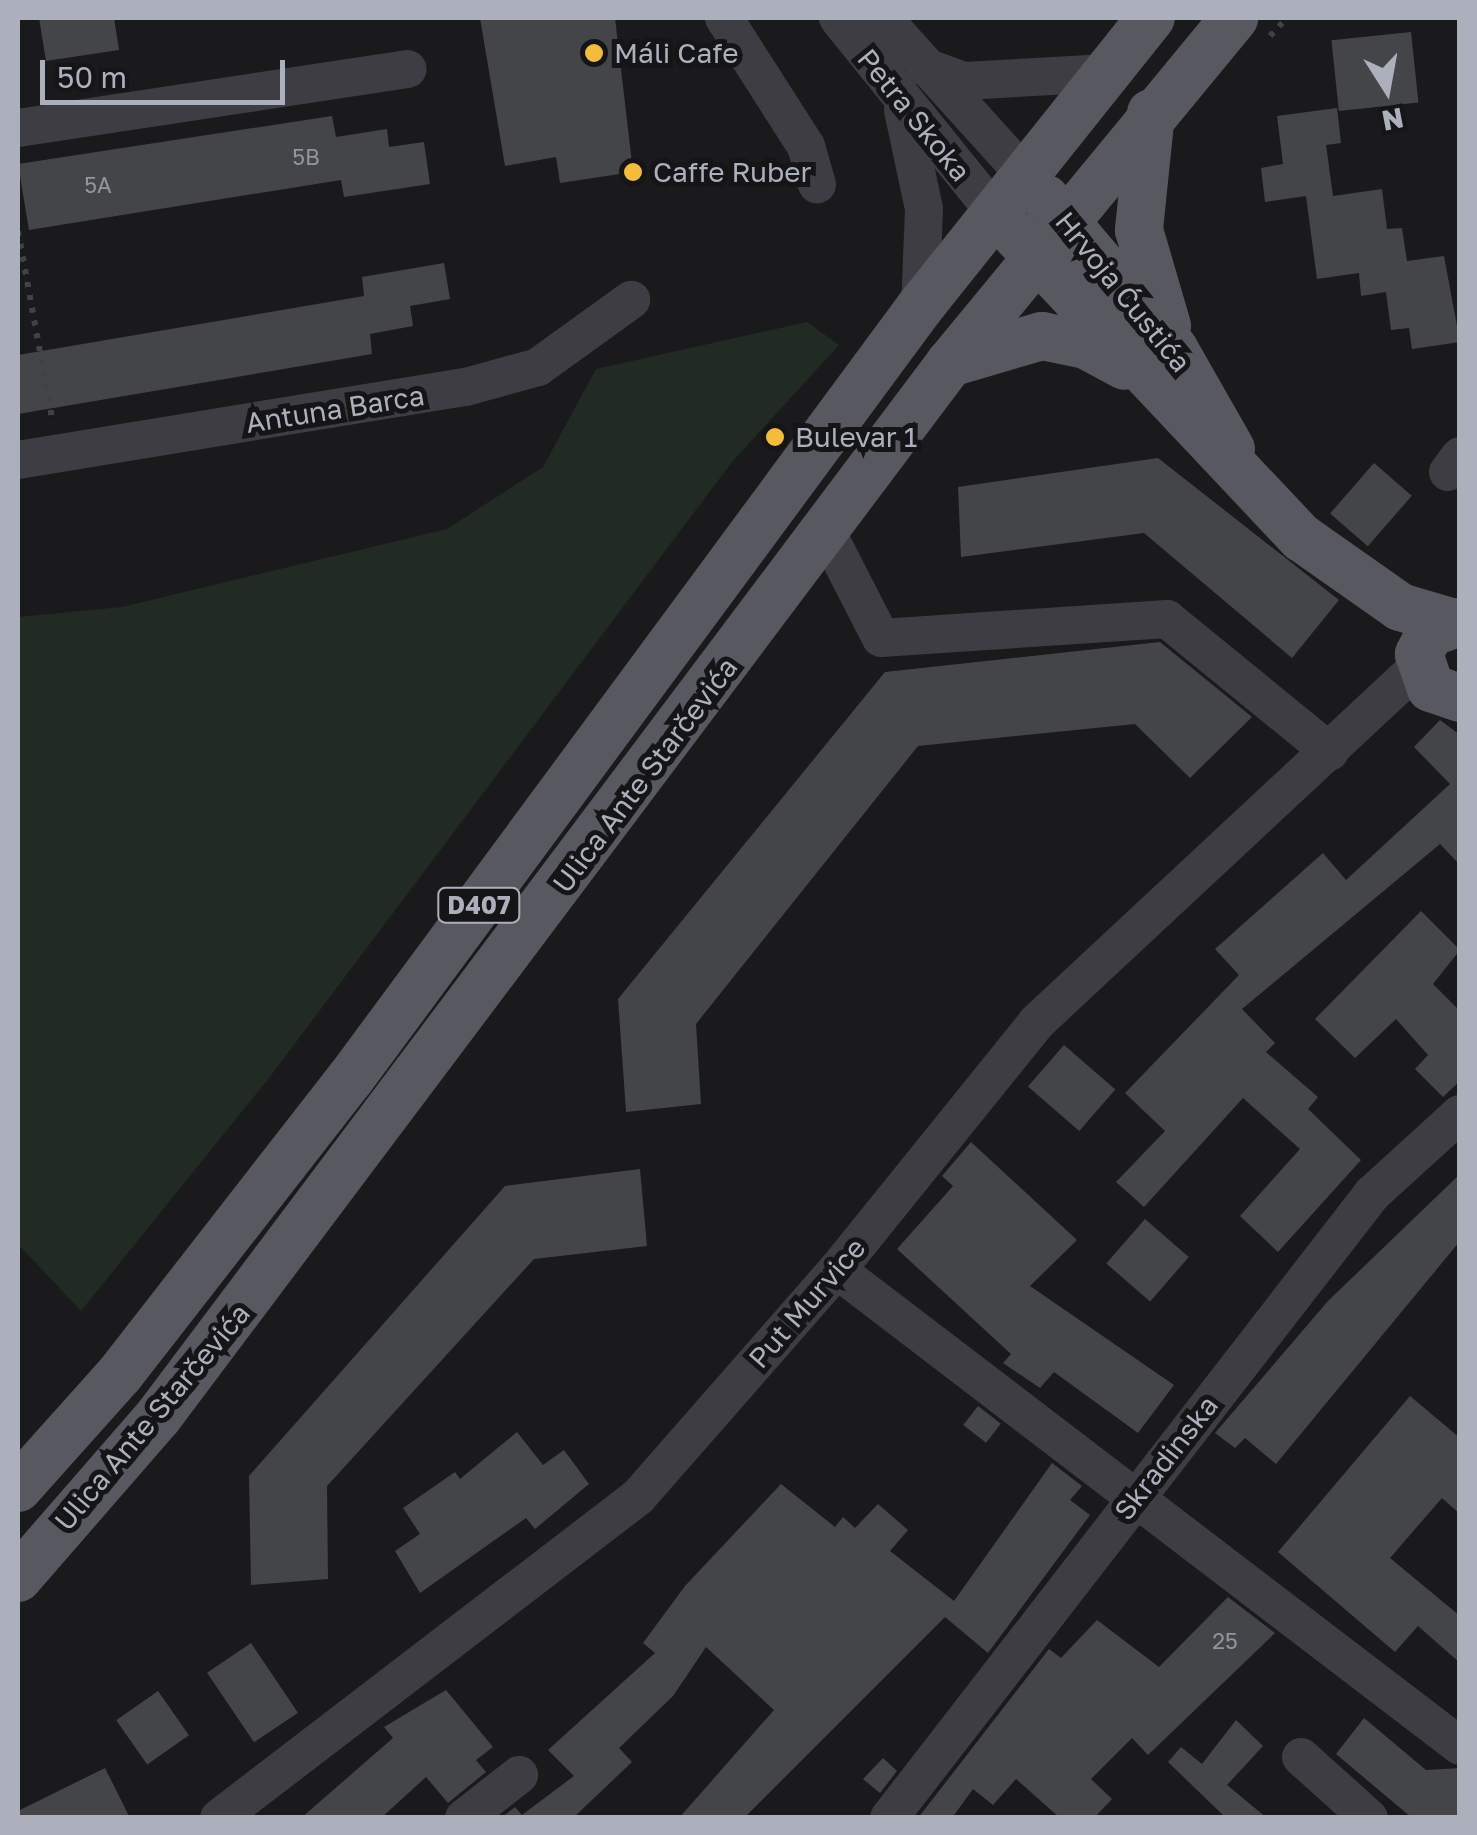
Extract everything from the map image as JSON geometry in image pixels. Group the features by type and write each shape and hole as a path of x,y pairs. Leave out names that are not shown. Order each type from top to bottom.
{"main road":[{"name":"Ulica Ante Starčevića","path":"18,1488 120,1374 350,1079 993,210 1150,18"},
{"name":"Ulica Ante Starčevića","path":"18,1578 158,1417 392,1118 950,363 1151,113 1234,18"},
{"path":"950,363 1042,336 1157,362 1139,230 1151,113"},
{"name":"Hrvoja Ćustića","path":"1022,172 1066,220 1157,362 1242,470 1351,578 1439,686"},
{"name":"Hrvoja Ćustića","path":"993,210 1036,256 1157,362"},
{"name":"Hrvoja Ćustića","path":"1351,578 1455,622"},
{"path":"1439,686 1423,643 1455,622"}],"street":[{"path":"724,18 806,146 816,184"},
{"name":"Petra Skoka","path":"838,18 902,108 993,210"},
{"name":"Petra Skoka","path":"882,18 918,64 1022,172"},
{"path":"918,64 964,82 1107,72"},
{"path":"18,128 408,70"},
{"path":"902,108 924,209 920,307"},
{"name":"Antuna Barca","path":"18,460 466,387 538,366 631,300"},
{"path":"826,532 881,638 1167,619 1338,744"},
{"name":"Put Murvice","path":"220,1818 638,1497 838,1270 1036,1023 1338,744 1439,686"},
{"name":"Skradinska","path":"889,1818 1372,1194 1460,1114"},
{"path":"838,1270 1139,1492 1460,1746"},
{"path":"1300,1757 1369,1818"},
{"path":"464,1818 520,1775"}],"path":[{"path":"18,231 58,453"}],"shaded area":[{"path":"807,322 839,345 732,462 269,1078 81,1311 18,1244 18,617 122,607 447,529 543,467 596,369"}],"building":[{"path":"39,18 114,18 119,50 46,61"},
{"path":"480,18 615,18 633,172 560,183 556,157 505,166"},
{"path":"1411,32 1418,103 1339,111 1331,40"},
{"path":"1337,108 1341,143 1326,145 1333,196 1382,189 1387,229 1402,228 1407,261 1444,256 1460,342 1412,349 1409,328 1391,330 1386,292 1361,296 1359,273 1317,279 1306,196 1265,202 1261,168 1283,164 1277,116"},
{"path":"332,116 336,137 387,129 389,147 424,142 430,184 344,197 341,180 29,230 18,164"},
{"path":"444,263 450,299 410,306 413,326 370,334 372,354 18,414 18,355 364,296 362,277"},
{"path":"1158,458 1339,600 1292,658 1144,533 961,557 958,487"},
{"path":"1374,463 1412,496 1368,546 1330,514"},
{"path":"1160,642 1252,717 1190,778 1135,724 918,746 696,1024 701,1104 626,1112 618,999 885,672"},
{"path":"1440,720 1460,735 1460,865 1440,844 1242,1009 1275,1043 1266,1052 1318,1097 1308,1109 1361,1160 1278,1252 1240,1216 1300,1149 1243,1098 1144,1207 1116,1182 1165,1131 1125,1093 1239,975 1215,949 1323,853 1346,880 1450,784 1414,747"},
{"path":"1421,911 1460,950 1433,984 1460,1011 1460,1081 1443,1097 1415,1069 1428,1055 1396,1019 1355,1058 1315,1019"},
{"path":"1064,1045 1115,1090 1079,1131 1028,1087"},
{"path":"971,1142 1077,1240 1030,1286 1174,1385 1138,1433 1054,1372 1040,1388 1003,1363 1011,1354 897,1249 953,1186 942,1176"},
{"path":"640,1169 647,1246 534,1259 327,1486 328,1579 251,1585 249,1476 505,1186"},
{"path":"1460,1174 1460,1241 1276,1464 1245,1438 1235,1448 1215,1433 1328,1301"},
{"path":"1145,1219 1189,1257 1150,1302 1106,1264"},
{"path":"1410,1396 1460,1438 1460,1514 1442,1498 1390,1558 1460,1616 1460,1663 1418,1626 1395,1652 1278,1552"},
{"path":"978,1406 1001,1424 986,1443 963,1425"},
{"path":"517,1432 543,1465 564,1450 589,1484 535,1529 526,1518 420,1593 395,1551 420,1534 403,1508 455,1472 460,1479"},
{"path":"1052,1463 1082,1486 1070,1500 1090,1515 988,1653 945,1617 744,1818 679,1818 774,1710 706,1647 673,1696 619,1748 632,1762 573,1818 501,1818 515,1807 522,1815 574,1776 548,1750 655,1653 643,1643 685,1586 781,1484 835,1527 843,1517 855,1528 878,1504 908,1530 890,1551 954,1601"},
{"path":"1228,1597 1275,1633 1148,1755 1132,1738 1091,1779 1112,1799 1094,1818 1060,1818 1016,1779 993,1805 973,1789 952,1818 918,1818 1049,1649 1061,1658 1097,1620 1159,1667"},
{"path":"251,1643 298,1713 254,1742 207,1673"},
{"path":"446,1690 493,1747 476,1760 486,1772 448,1803 426,1777 381,1818 301,1818 393,1738 384,1727"},
{"path":"158,1691 189,1735 147,1764 116,1720"},
{"path":"1364,1718 1426,1770 1460,1768 1460,1818 1412,1818 1336,1754"},
{"path":"1236,1720 1263,1746 1227,1785 1267,1818 1226,1818 1168,1762 1181,1747 1202,1764"},
{"path":"883,1758 897,1771 880,1793 863,1779"},
{"path":"105,1768 130,1818 18,1818 18,1811"}],"place":[{"name":"Máli Cafe","path":"594,53"},
{"name":"Caffe Ruber","path":"633,172"},
{"name":"Bulevar 1","path":"775,437"}]}
